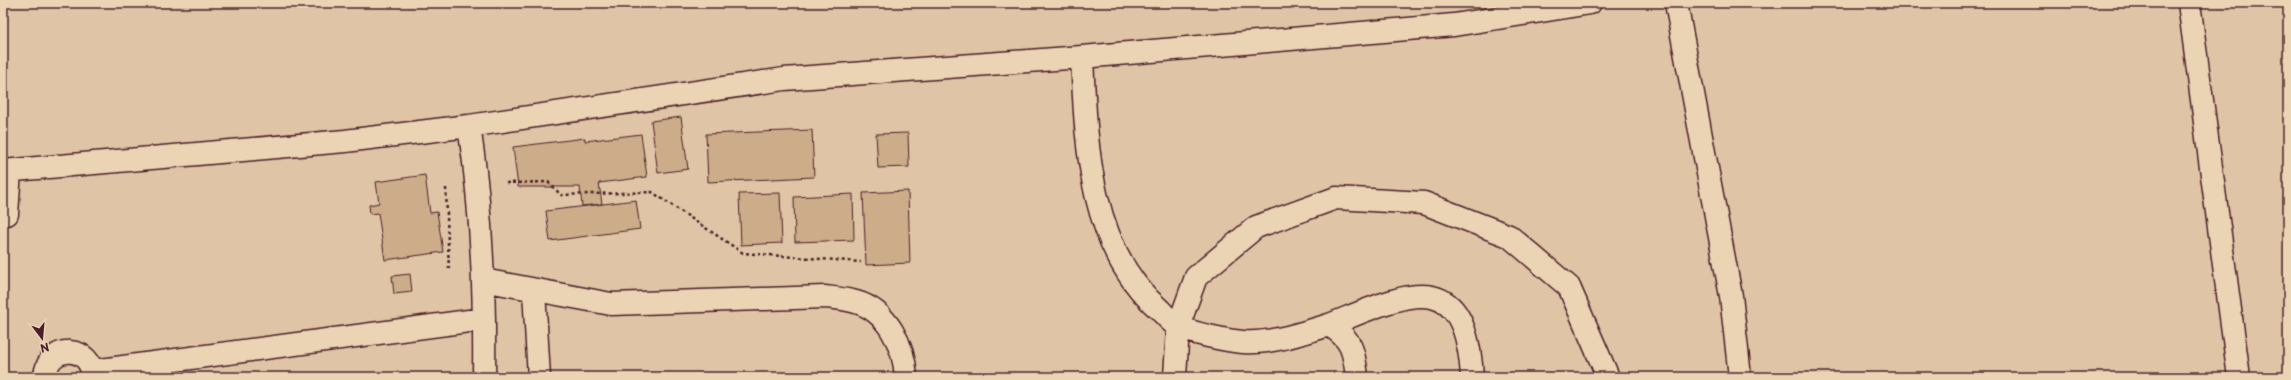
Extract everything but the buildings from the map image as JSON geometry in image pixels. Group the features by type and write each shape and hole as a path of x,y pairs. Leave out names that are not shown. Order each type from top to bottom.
{"lane":[{"path":"7,214 6,171 345,141 469,126 784,79 1082,57 1454,24 1590,3"},
{"path":"1676,3 1731,296 1740,377"},
{"path":"2189,3 2239,377"},
{"path":"1082,57 1085,124 1096,194 1115,253 1143,296 1178,326 1244,342 1265,340 1301,333 1329,325 1405,298 1435,298 1447,303 1457,313 1468,346 1472,377"},
{"path":"469,126 477,181 483,280 484,377"},
{"path":"1175,377 1178,326 1196,278 1256,227 1336,198 1424,203 1509,236 1569,287 1608,377"},
{"path":"483,280 534,291 611,304 825,297 857,302 876,313 893,330 902,351 906,377"},
{"path":"534,291 539,377"},
{"path":"45,377 45,370 50,360 59,353 70,351 80,354 88,361 92,374 484,319"},
{"path":"1329,325 1341,332 1350,343 1355,357 1357,377"}],"path":[{"path":"446,180 450,272"},
{"path":"505,183 548,182 561,195 652,192 743,253 861,262"}],"shaded area":[{"path":"3,3 2288,3 2288,377 3,377"}]}
